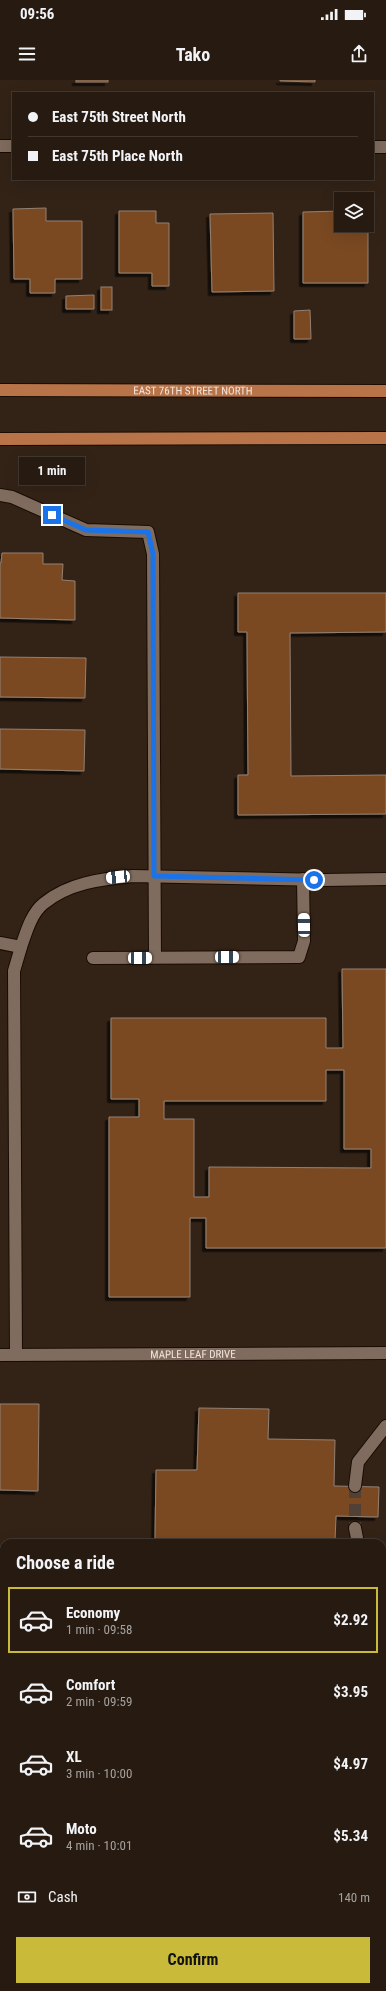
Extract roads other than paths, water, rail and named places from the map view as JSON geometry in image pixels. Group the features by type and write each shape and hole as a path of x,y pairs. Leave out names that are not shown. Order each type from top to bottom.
{"main road":[{"name":"EAST 76TH STREET NORTH","path":"0,390 386,391"},
{"path":"0,439 386,438"}],"street":[{"path":"0,146 12,146"},
{"path":"374,147 386,147"},
{"path":"0,495 12,497 86,530 148,532 153,554 155,958"},
{"path":"16,1355 14,971 20,947 29,924 42,904 74,886 103,878 154,876 386,879"},
{"path":"93,958 299,956 304,940 303,879"},
{"path":"0,943 20,947"},
{"name":"MAPLE LEAF DRIVE","path":"0,1355 386,1353"},
{"path":"355,1486 358,1462 386,1426"},
{"path":"355,1528 357,1539"}],"tunnel":[{"path":"355,1486 355,1528"}]}
